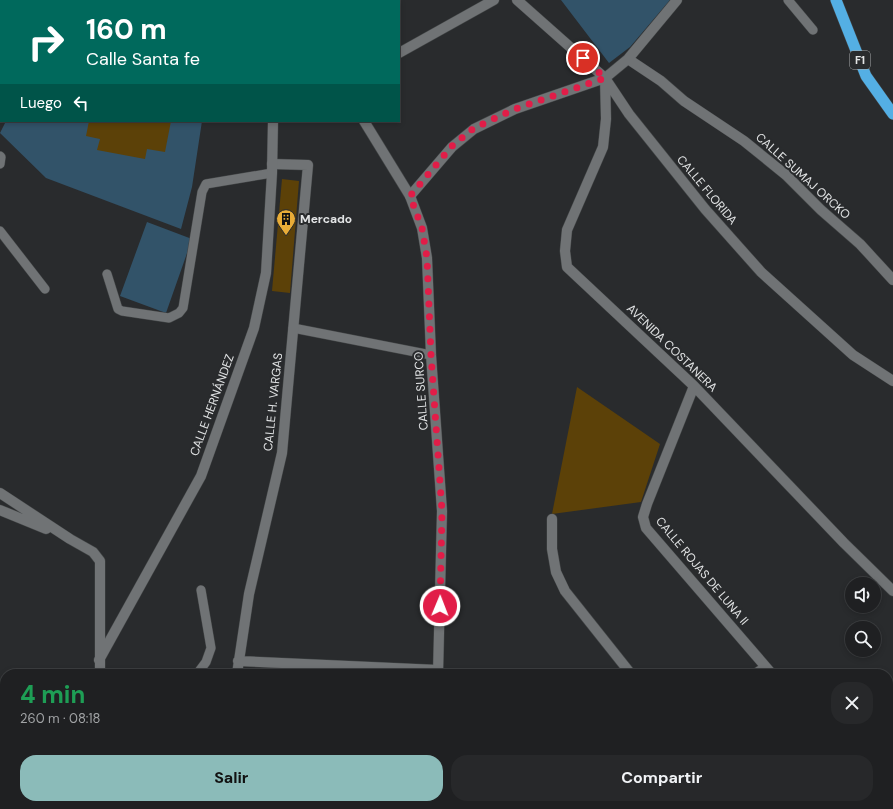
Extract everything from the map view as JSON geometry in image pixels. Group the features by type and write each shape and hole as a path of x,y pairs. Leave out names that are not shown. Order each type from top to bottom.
{"highway":[{"name":"F1","path":"836,0 866,76 893,114"}],"street":[{"path":"400,52 494,0"},
{"name":"CALLE FLORIDA","path":"517,0 605,78 629,114 705,209 761,272 853,355 893,381"},
{"path":"410,196 452,146 474,128 515,109 605,78 628,59 677,0"},
{"name":"CALLE SUMAJ ORCKO","path":"628,59 661,81 684,101 744,141 786,175 821,210 860,244 893,280"},
{"name":"AVENIDA COSTANERA","path":"605,78 606,118 603,147 567,230 565,250 567,267 694,386 844,543 893,591"},
{"name":"CALLE HERNÁNDEZ","path":"99,660 201,476 251,335 266,273 273,122"},
{"name":"CALLE SURCO","path":"365,122 410,196 422,228 427,258 431,355 442,511 438,669"},
{"name":"CALLE H. VARGAS","path":"237,669 249,594 282,453 308,165 272,168"},
{"name":"CALLE ROJAS DE LUNA II","path":"694,386 646,504 643,517 646,528 768,669"},
{"path":"0,493 70,539 93,552 100,561 100,669"},
{"path":"0,510 70,539"},
{"path":"552,519 552,549 556,572 565,591 627,669"},
{"path":"238,661 383,669"}],"lane":[{"path":"788,0 813,30"},
{"path":"0,156 0,164"},
{"path":"107,274 118,309 122,311 168,318 179,313 183,308 202,192 206,184 272,168"},
{"path":"0,231 45,289"},
{"path":"293,328 431,355"},
{"path":"201,590 211,648 206,662 201,669"}],"shaded area":[{"path":"561,0 670,0 630,47 609,63"},
{"path":"6,122 202,122 192,187 181,229 46,178 0,133"},
{"path":"147,222 192,239 166,313 120,296"}],"building":[{"path":"89,122 171,122 165,152 147,149 145,159 97,150 100,139 86,136"},
{"name":"Mercado","path":"282,179 299,181 290,293 272,291"},
{"path":"577,387 660,444 641,502 552,514"}],"place":[{"name":"Mercado","path":"286,236"}],"route":[{"path":"440,606 442,511 431,355 427,258 422,228 410,196 452,146 474,128 515,109 605,78 583,58"}]}
